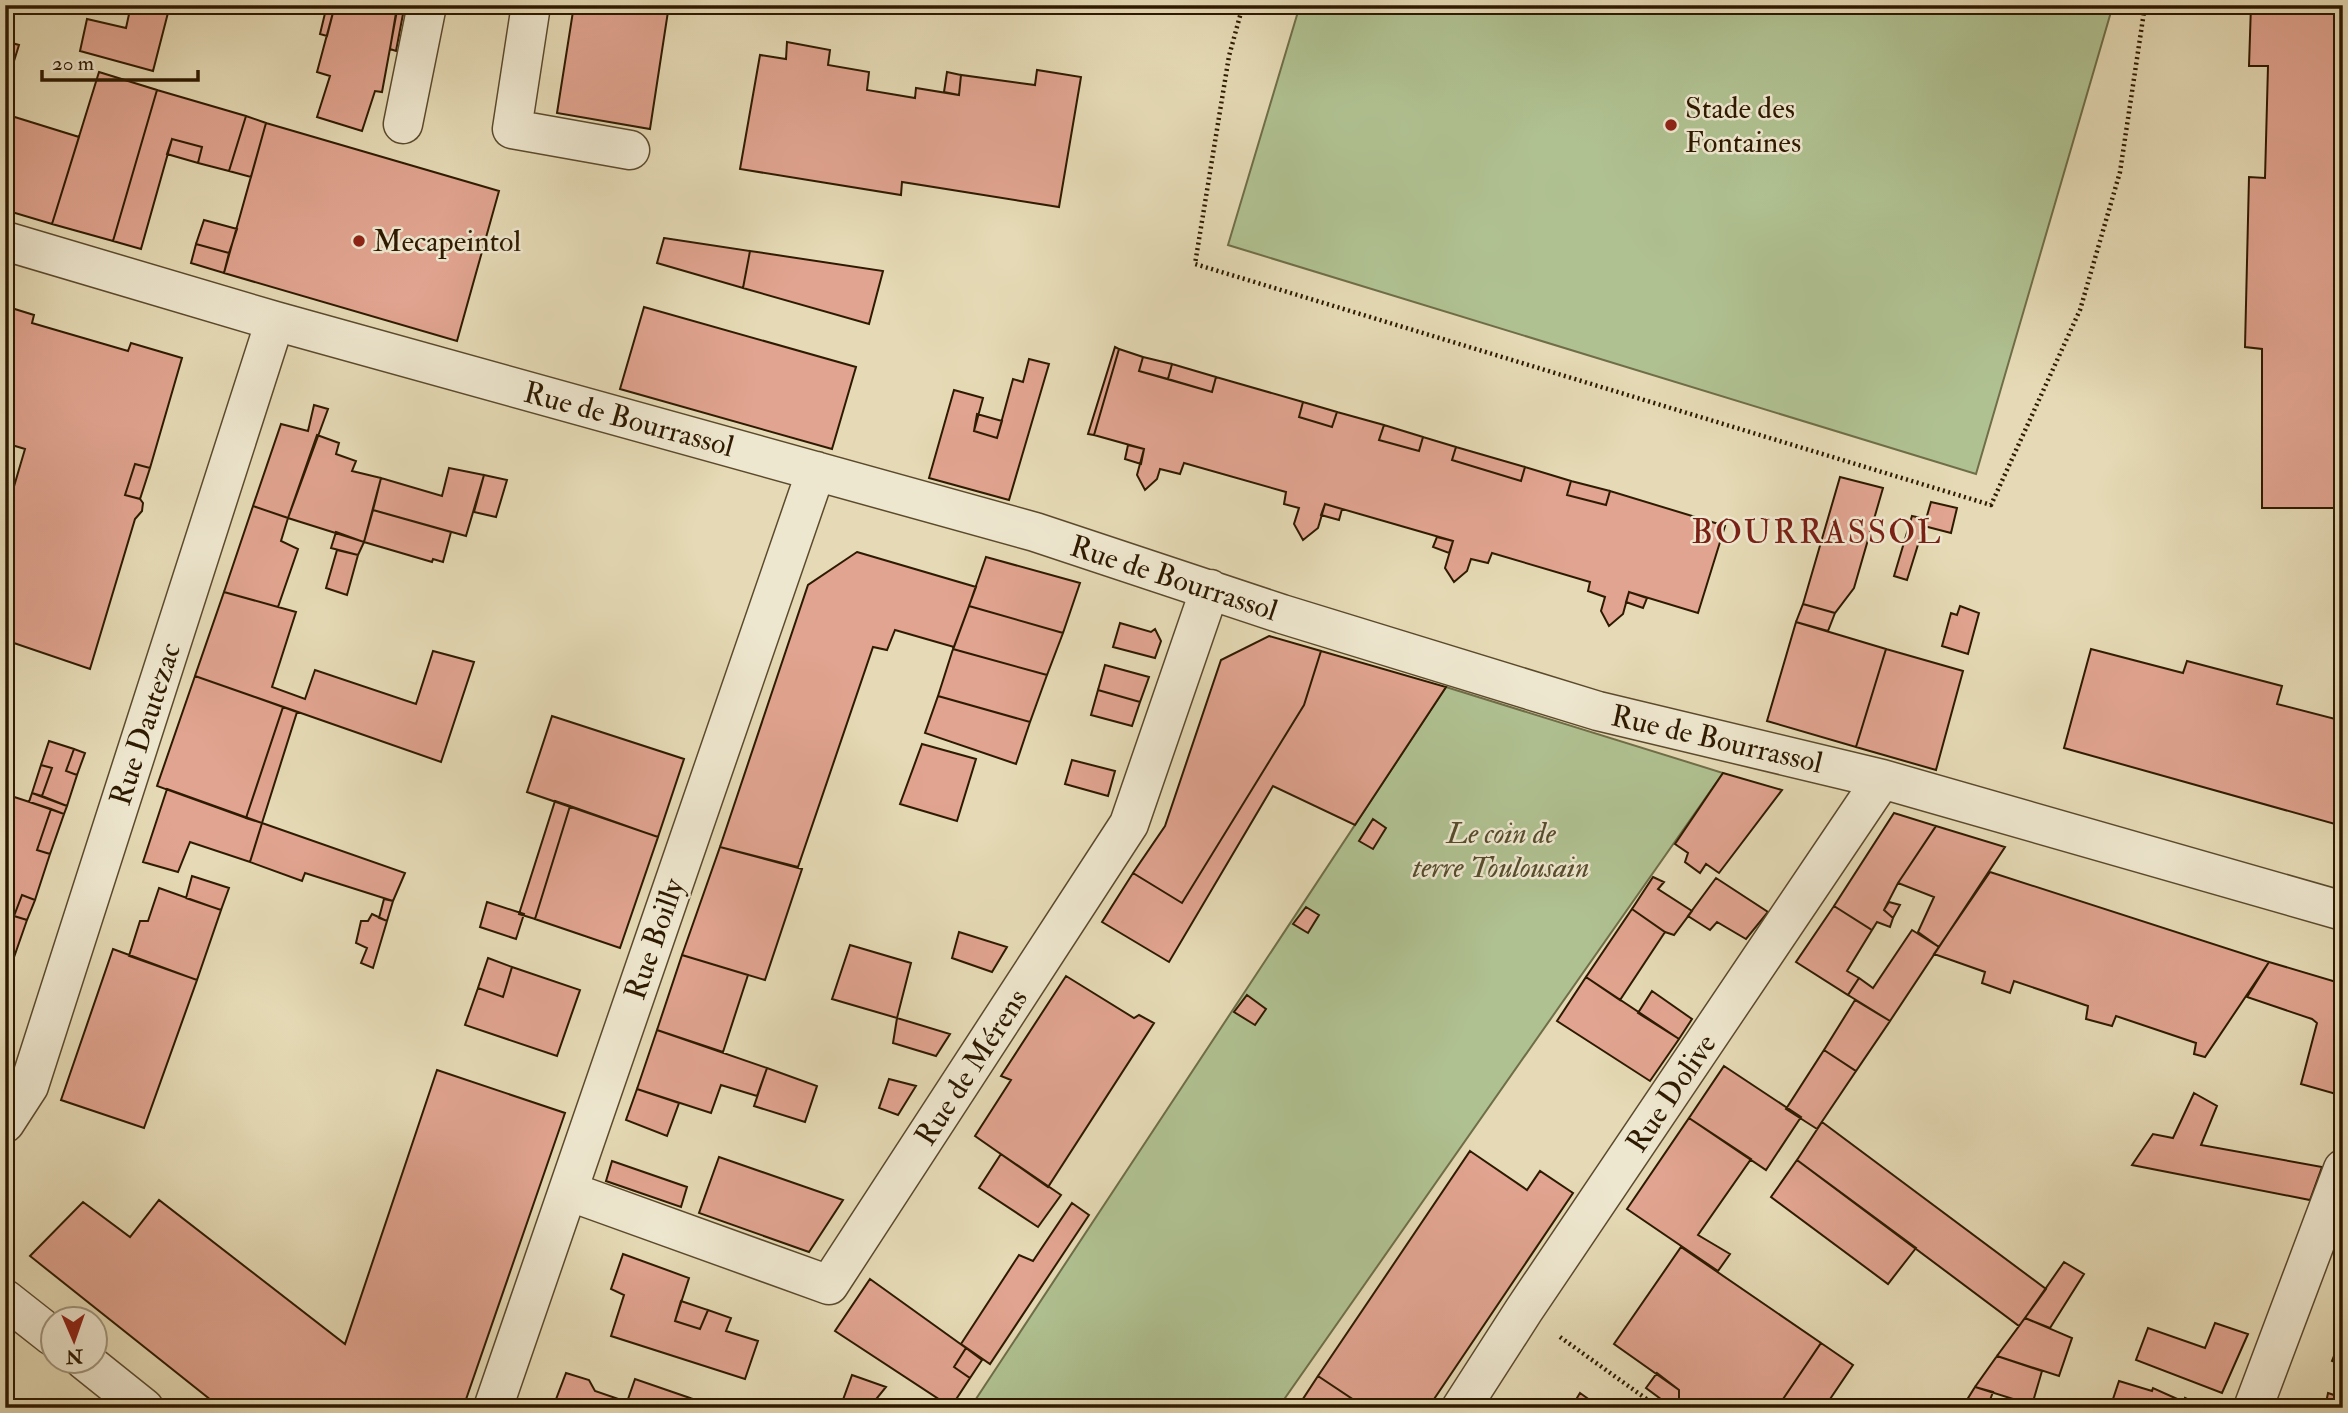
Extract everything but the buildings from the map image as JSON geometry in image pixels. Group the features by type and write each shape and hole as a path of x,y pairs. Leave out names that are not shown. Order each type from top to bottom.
{"street":[{"path":"404,124 427,5"},
{"path":"531,5 512,129 630,150"},
{"name":"Rue de Bourrassol","path":"5,241 275,321 1035,532 1282,614 1598,711 1882,779 2343,911"},
{"name":"Rue Dautezac","path":"5,1123 29,1086 275,321"},
{"name":"Rue Boilly","path":"493,1408 816,471"},
{"name":"Rue de Mérens","path":"568,1191 828,1285 1129,824 1210,589"},
{"name":"Rue Dolive","path":"1461,1408 1524,1310 1882,779"},
{"path":"2253,1408 2343,1169"},
{"path":"5,1299 38,1325"},
{"path":"102,1374 144,1408"}],"path":[{"path":"1243,5 1229,57 1195,264 1991,505 2080,310 2120,172 2145,5"},
{"path":"1524,1310 1659,1408"}],"green space":[{"name":"Stade des Fontaines","path":"1300,5 2113,5 1976,474 1228,245"},
{"name":"Le coin de terre Toulousain","path":"1446,687 1723,773 1278,1408 970,1408"}],"place":[{"name":"Stade des Fontaines","path":"1671,125"},
{"name":"Mecapeintol","path":"359,241"}],"district":[{"name":"BOURRASSOL","path":"1817,531"}]}
